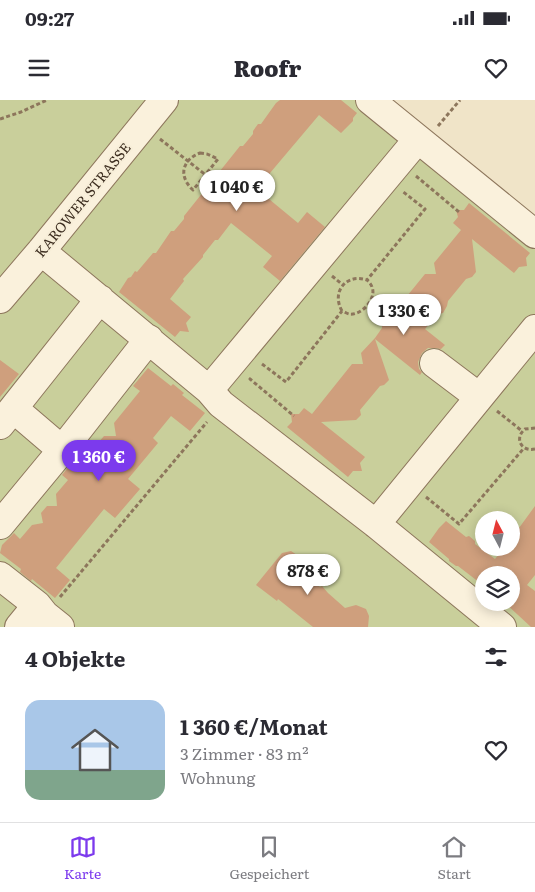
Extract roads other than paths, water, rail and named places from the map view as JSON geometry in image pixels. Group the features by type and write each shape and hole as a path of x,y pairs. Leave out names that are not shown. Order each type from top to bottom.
{"lane":[{"name":"KAROWER STRASSE","path":"0,299 164,100"},
{"path":"370,100 535,234"},
{"path":"215,397 401,187 421,141"},
{"path":"41,251 215,397 376,524 502,627"},
{"path":"62,450 7,417 100,300"},
{"path":"376,524 535,329"},
{"path":"0,525 62,450 148,339"},
{"path":"434,362 479,398"},
{"path":"0,576 47,616 19,627"}]}
